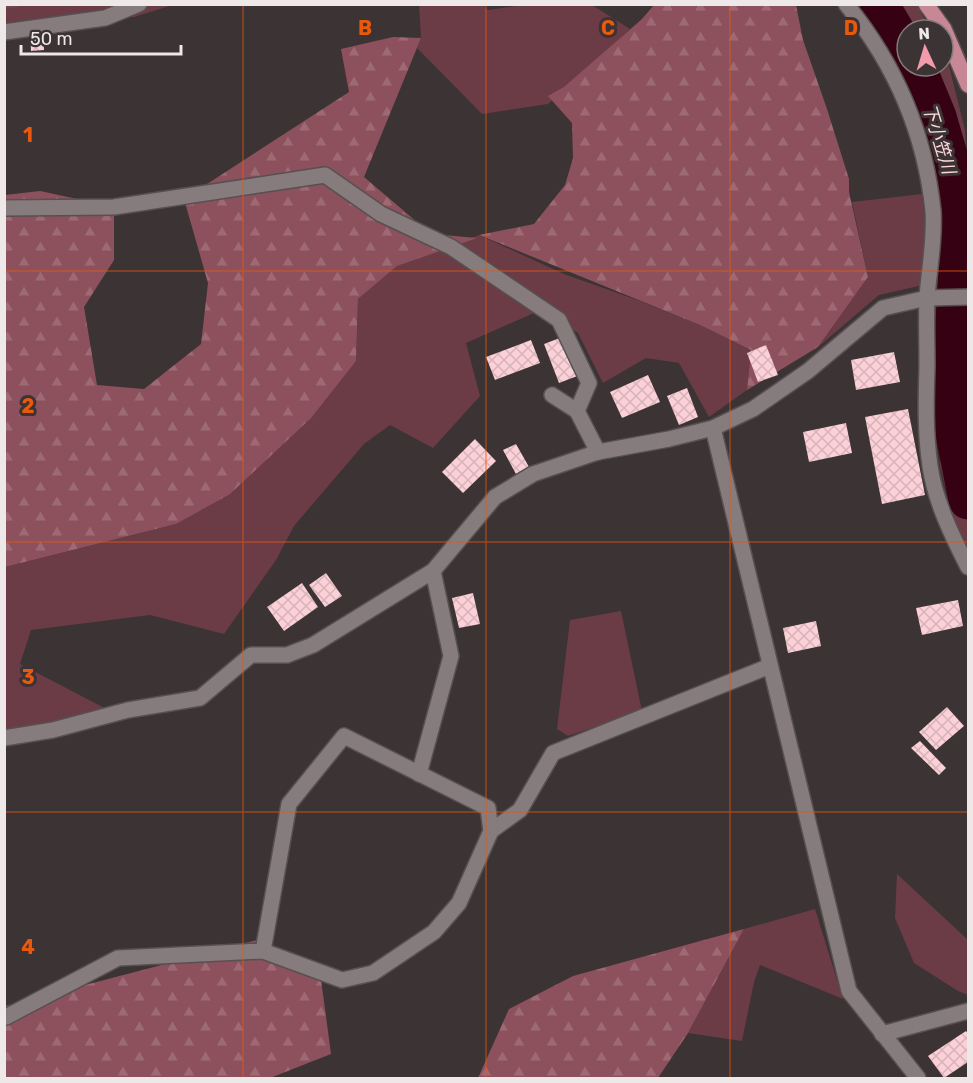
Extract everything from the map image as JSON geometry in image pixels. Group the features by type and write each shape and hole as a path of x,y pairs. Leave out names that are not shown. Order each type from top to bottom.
{"main road":[{"path":"926,4 944,29 969,85"}],"street":[{"path":"4,32 105,18 139,4"},
{"path":"846,4 864,26 887,63 902,93 924,154 933,213 933,249 927,298 926,425 930,467 954,538 969,567"},
{"path":"4,208 114,207 325,175 381,214 451,247 559,320 589,383 577,411"},
{"path":"4,738 53,730 128,710 200,698 251,655 287,655 313,645 433,571 495,497 533,474 598,452 669,440 713,428 753,409 799,377 883,308 927,298 969,297"},
{"path":"552,395 577,411 598,452"},
{"path":"713,428 849,992 918,1078"},
{"path":"419,774 451,656 433,571"},
{"path":"6,1017 118,958 262,951 342,980 373,973 434,932 459,903 491,831 520,810 553,753 770,666"},
{"path":"262,951 289,804 344,736 488,808 491,831"},
{"path":"882,1034 969,1011"}],"shaded area":[{"path":"4,5 173,5 134,17 89,18 5,29"},
{"path":"419,5 483,5 488,10 523,5 592,5 630,29 548,104 482,114 417,48 421,38"},
{"path":"854,5 917,5 924,18 895,18 895,68 867,19"},
{"path":"901,78 952,78 965,130 968,179 968,552 952,514 940,465 936,307 941,232 926,139"},
{"path":"922,194 927,238 923,285 879,295 818,347 868,277 852,202"},
{"path":"479,235 564,274 700,325 751,350 747,390 709,417 679,363 646,358 603,383 578,333 543,309 466,343 480,396 433,448 390,425 364,444 294,526 276,560 224,634 150,615 31,630 20,664 114,713 5,740 5,567 176,524 356,361 358,299 397,266"},
{"path":"621,611 642,711 568,736 557,729 570,620"},
{"path":"897,874 968,940 968,995 914,963 895,918"},
{"path":"815,909 843,999 760,965 754,982 742,1041 688,1033 744,929"}],"green space":[{"path":"654,5 796,5 803,40 849,179 849,192 868,277 818,347 747,390 751,350 700,325 479,235 534,224 565,185 573,158 572,123 548,96 564,87 642,19"},
{"path":"393,37 421,38 364,177 431,234 477,238 397,266 358,299 356,361 311,418 230,494 176,524 5,567 5,195 40,191 114,207 114,260 84,307 97,385 144,389 201,344 208,283 184,199 349,92 341,49"},
{"path":"744,929 688,1033 658,1078 478,1078 509,1009 573,976"},
{"path":"261,939 320,972 331,1054 270,1078 5,1078 5,1006"}],"building":[{"path":"43,25 44,50 31,51 30,26"},
{"path":"565,336 580,375 559,383 544,344"},
{"path":"531,340 540,363 495,380 486,357"},
{"path":"766,345 778,375 758,382 747,353"},
{"path":"894,352 900,382 856,390 851,360"},
{"path":"648,375 660,402 622,418 610,392"},
{"path":"687,388 698,417 679,425 667,396"},
{"path":"908,409 925,495 882,504 865,417"},
{"path":"846,423 852,453 809,462 803,432"},
{"path":"475,439 496,461 463,493 442,472"},
{"path":"516,444 529,467 516,474 503,450"},
{"path":"326,573 342,596 325,607 309,585"},
{"path":"302,583 318,607 284,631 267,607"},
{"path":"473,593 480,624 459,628 452,598"},
{"path":"958,600 963,626 922,635 916,608"},
{"path":"816,621 821,646 788,653 783,628"},
{"path":"947,707 964,726 936,750 919,732"},
{"path":"920,741 946,768 939,775 911,748"},
{"path":"966,1031 968,1034 968,1062 944,1078 928,1056"}],"waterway":[{"path":"4,5 15,4"},
{"name":"下小笠川","path":"879,4 895,31"},
{"name":"下小笠川","path":"921,78 937,117 952,169 958,267 950,409 968,500"}]}
